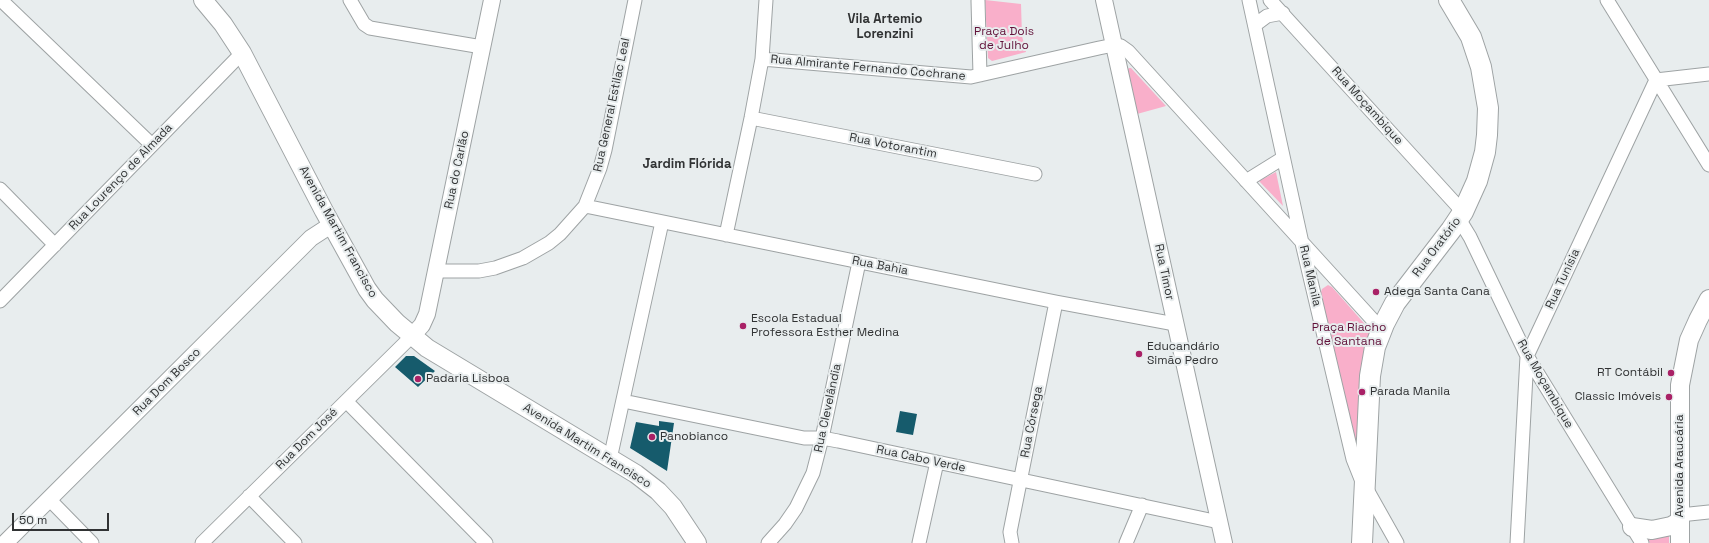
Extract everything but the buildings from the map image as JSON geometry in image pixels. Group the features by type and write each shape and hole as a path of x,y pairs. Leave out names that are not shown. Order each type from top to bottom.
{"main road":[{"name":"Avenida Martim Francisco","path":"203,0 223,24 242,53 331,225 367,289 375,300 397,323 433,351 636,474 658,491 673,507 697,543"},
{"name":"Rua Oratório","path":"1362,543 1370,376 1379,335 1395,303 1461,216 1477,181 1487,135 1488,108 1484,79 1477,52 1468,31 1449,0"},
{"name":"Avenida Araucária","path":"1680,543 1680,385 1689,340 1709,299"},
{"path":"1632,527 1652,530 1671,526 1680,518"}],"street":[{"path":"1,0 152,145"},
{"path":"350,0 364,24 370,28 482,48"},
{"name":"Rua do Carlão","path":"412,336 426,319 492,0"},
{"name":"Rua General Estilac Leal","path":"436,270 479,271 495,268 522,258 549,243 560,234 585,206 600,168 605,150 635,0"},
{"path":"726,235 762,59 766,0"},
{"name":"Rua Timor","path":"1104,0 1224,543"},
{"name":"Rua Manila","path":"1249,0 1302,243 1353,459 1357,471 1397,543"},
{"name":"Rua Moçambique","path":"1270,0 1461,216 1527,356 1642,543"},
{"path":"1607,0 1709,165"},
{"path":"978,1 980,75"},
{"path":"1254,25 1267,16 1283,13"},
{"path":"1114,45 1122,46 1128,52 1372,319"},
{"name":"Rua Almirante Fernando Cochrane","path":"762,59 964,77 980,75 1114,45"},
{"name":"Rua Lourenço de Almada","path":"0,301 242,53"},
{"path":"1656,80 1709,74"},
{"name":"Rua Tunísia","path":"1517,543 1527,356 1656,80"},
{"name":"Rua Votorantim","path":"751,118 1035,174"},
{"path":"1246,181 1283,158"},
{"path":"0,189 55,245"},
{"name":"Rua Bahia","path":"585,206 1056,302 1175,324"},
{"path":"610,458 662,222"},
{"name":"Rua Dom Bosco","path":"5,543 311,238 331,225"},
{"name":"Rua Clevelândia","path":"768,543 785,524 805,491 813,473 822,438 859,262"},
{"name":"Rua Córsega","path":"1012,543 1010,532 1056,302"},
{"name":"Rua Dom José","path":"202,543 412,336"},
{"path":"346,401 486,543"},
{"name":"Rua Cabo Verde","path":"623,401 804,438 822,438 1219,522"},
{"path":"919,543 937,462"},
{"path":"250,496 295,543"},
{"path":"49,499 92,543"},
{"path":"1126,543 1142,505"},
{"path":"1680,518 1709,512"}],"green space":[{"name":"Praça Dois de Julho","path":"985,0 1021,4 1022,36 1026,52 992,61 988,58"},
{"path":"1131,68 1166,106 1137,114 1127,70"},
{"path":"1276,172 1283,206 1259,181"},
{"name":"Praça Riacho de Santana","path":"1328,285 1332,287 1370,330 1361,370 1358,438 1354,440 1351,436 1321,292 1322,289"},
{"path":"1669,535 1669,543 1650,543 1647,538"}],"place":[{"name":"Adega Santa Cana","path":"1376,292"},
{"name":"Escola Estadual Professora Esther Medina","path":"743,326"},
{"name":"Educandário Simão Pedro","path":"1139,354"},
{"name":"RT Contábil","path":"1671,373"},
{"name":"Padaria Lisboa","path":"418,379"},
{"name":"Parada Manila","path":"1362,392"},
{"name":"Classic Imóveis","path":"1669,397"},
{"name":"Panobianco","path":"652,437"}],"district":[{"name":"Vila Artemio Lorenzini","path":"885,26"},
{"name":"Jardim Flórida","path":"687,164"}]}
